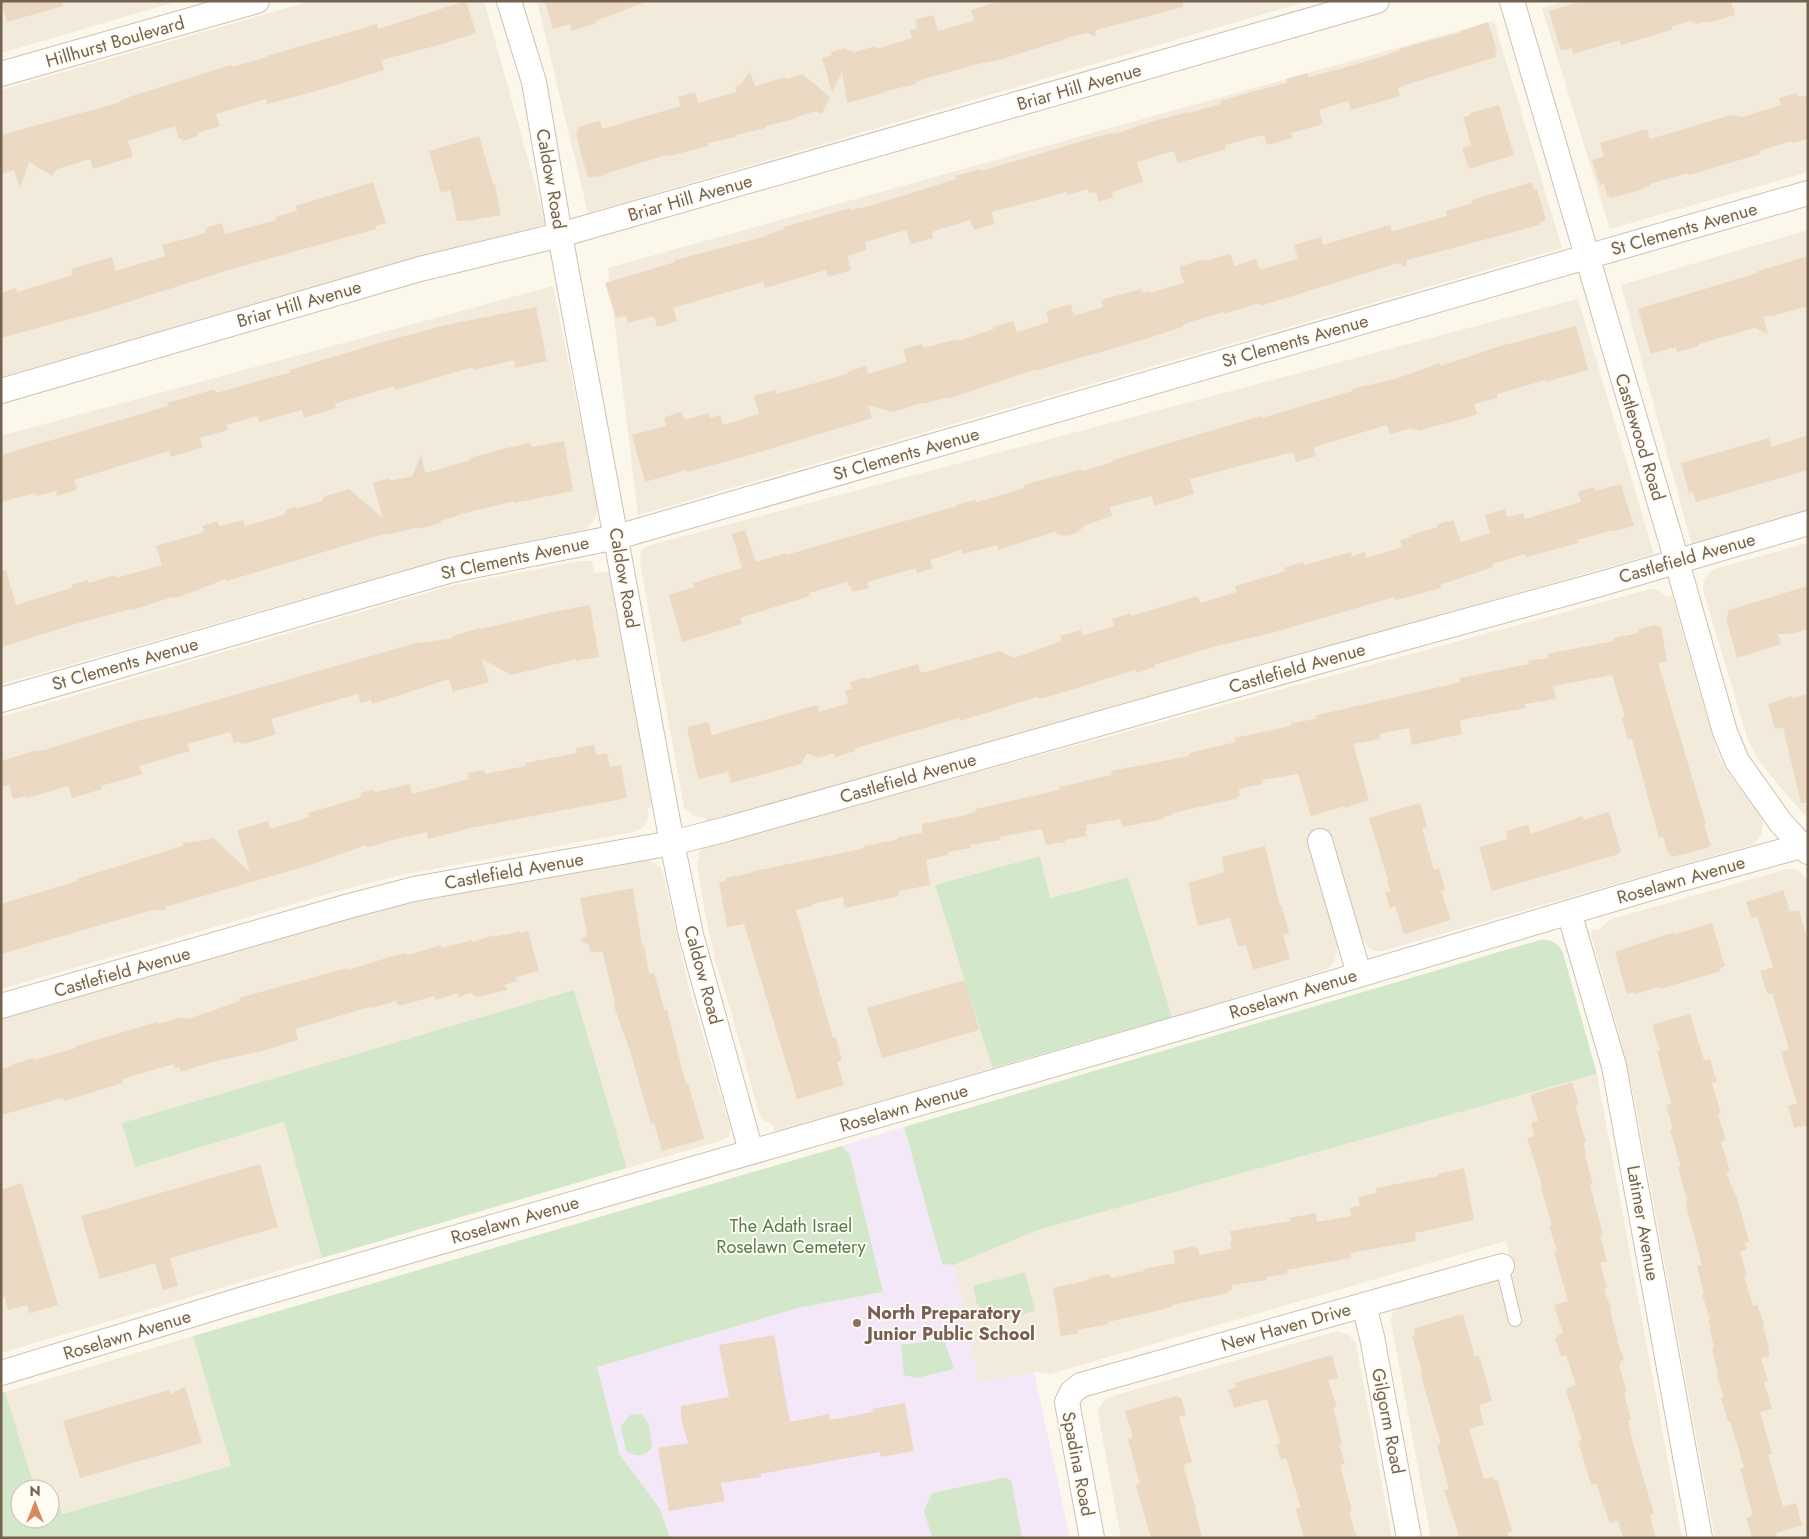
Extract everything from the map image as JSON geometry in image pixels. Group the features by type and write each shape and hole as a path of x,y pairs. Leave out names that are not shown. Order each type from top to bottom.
{"street":[{"name":"Hillhurst Boulevard","path":"1,74 257,1"},
{"name":"Caldow Road","path":"509,1 534,82 560,235 672,843 694,944 752,1151"},
{"name":"Briar Hill Avenue","path":"1,390 420,269 560,235 1377,1"},
{"name":"Castlewood Road","path":"1512,1 1725,732 1737,761 1780,823 1805,847"},
{"name":"St Clements Avenue","path":"1,700 452,570 617,537 1808,193"},
{"name":"Castlefield Avenue","path":"1,1006 188,954 340,908 414,890 672,843 737,827 1597,585 1808,523"},
{"path":"1320,841 1359,974"},
{"name":"Roselawn Avenue","path":"1,1373 752,1151 1204,1022 1569,912 1805,847"},
{"name":"Latimer Avenue","path":"1569,912 1614,1066 1700,1538"},
{"name":"New Haven Drive","path":"1072,1392 1081,1385 1118,1374 1502,1266"},
{"name":"Gilgorm Road","path":"1364,1305 1409,1538"},
{"name":"Spadina Road","path":"1072,1392 1067,1402 1068,1412 1092,1538"}],"lane":[{"path":"1502,1266 1515,1320"}],"shaded area":[{"path":"1,1 179,1 1,53"},
{"path":"312,1 484,1 546,224 1,377 1,90"},
{"path":"537,1 1308,1 588,213"},
{"path":"1566,1 1808,1 1808,172 1610,229 1542,8"},
{"path":"1494,21 1562,248 638,515 608,268"},
{"path":"1808,230 1808,514 1693,549 1621,285"},
{"path":"553,286 597,504 597,514 593,522 586,529 448,558 1,684 1,436"},
{"path":"1578,299 1654,554 706,823 705,818 693,816 684,807 640,560 641,551 647,546"},
{"path":"1808,543 1808,817 1803,814 1759,761 1748,740 1703,590 1705,578 1714,569"},
{"path":"580,561 592,561 594,573 609,572 652,807 648,808 648,821 642,828 633,832 396,876 327,894 1,989 1,717 450,586"},
{"path":"1650,589 1657,589 1667,597 1672,596 1717,752 1726,770 1760,815 1763,822 1761,835 1754,844 1383,951 1373,951 1362,938 1329,833 1309,841 1338,945 1334,963 1326,970 1172,1017 1127,877 1049,898 1040,856 935,885 992,1068 786,1129 774,1131 774,1126 764,1120 759,1114 715,960 705,913 697,864 698,853 703,847"},
{"path":"638,859 653,862 662,869 690,992 730,1127 729,1136 720,1141 627,1168 574,991 123,1123 135,1167 284,1122 322,1258 1,1353 1,1019 377,910"},
{"path":"1787,869 1800,871 1808,880 1808,1538 1715,1538 1634,1097 1622,1044 1591,935 1593,929 1598,931 1607,922 1615,918"},
{"path":"1597,1074 1682,1538 1431,1538 1391,1321 1392,1314 1398,1308 1514,1275 1506,1241 1050,1374 1034,1372 979,1382 954,1265 1038,1230"},
{"name":"North Preparatory Junior Public School","path":"904,1127 942,1264 954,1265 979,1382 1034,1372 1070,1538 670,1538 660,1509 620,1455 597,1367 798,1308 883,1292 850,1155 842,1146"},
{"path":"1337,1331 1349,1335 1356,1344 1392,1538 1121,1538 1098,1413 1104,1401 1110,1397"},
{"path":"193,1336 232,1466 62,1514 60,1507 60,1479 31,1479 5,1392"}],"green space":[{"path":"1040,856 1050,898 1128,877 1172,1017 992,1068 935,885"},
{"path":"1540,940 1554,942 1563,953 1597,1074 1038,1230 954,1265 942,1264 904,1127"},
{"path":"574,990 627,1168 322,1258 284,1122 135,1167 122,1123"},
{"name":"The Adath Israel Roselawn Cemetery","path":"842,1146 850,1155 883,1292 798,1308 597,1367 620,1455 660,1509 670,1538 1,1538 1,1393 5,1392 32,1479 10,1479 10,1529 60,1529 60,1507 62,1514 231,1466 193,1336"},
{"path":"1025,1272 1035,1311 997,1322 977,1304 973,1286"},
{"path":"944,1339 954,1369 917,1378 904,1375 901,1345"},
{"path":"642,1414 649,1425 652,1448 646,1453 637,1455 626,1451 621,1427 630,1415"},
{"path":"1007,1477 1012,1483 1022,1538 932,1538 924,1510 932,1493"}],"building":[{"path":"1,1 62,1 63,6 7,22"},
{"path":"466,1 476,33 381,60 384,70 313,92 267,104 266,99 216,114 220,126 197,133 198,136 183,141 182,138 179,139 175,126 128,141 133,157 93,169 90,159 57,169 52,176 29,162 20,188 14,170 1,174 1,135 121,102 120,100 231,65 232,67 377,24 378,29"},
{"path":"545,1 643,1 643,3 572,31 570,24 553,29"},
{"path":"1000,1 1183,1 1183,7 1096,30 1095,37 1088,33 1073,36 999,60 977,64 917,81 916,84 847,103 842,72 832,92 822,58 832,55 831,52 846,48 847,51 853,50 851,53 876,46 877,49 912,38 910,30 917,28 915,20 933,15 938,31 974,21 971,10"},
{"path":"1583,1 1731,1 1735,15 1708,23 1707,21 1696,24 1690,21 1673,26 1671,30 1621,45 1620,40 1573,54 1572,48 1561,51 1549,11"},
{"path":"1488,22 1497,51 1495,52 1496,57 1398,88 1400,96 1351,110 1348,101 1319,110 1323,124 1291,133 1292,138 1267,145 1264,135 1225,145 1226,149 1178,163 1174,151 1137,162 1143,182 1112,192 1113,197 1099,202 1096,192 1089,193 1088,189 1067,195 1067,192 992,212 995,224 974,230 970,220 934,231 932,233 933,238 911,244 906,230 865,242 867,250 847,256 851,270 828,277 826,270 765,288 763,282 673,308 677,321 657,327 654,316 628,323 626,316 616,318 605,283 675,262 675,260 767,236 784,229 784,227 850,208 851,210 865,207 909,194 956,179 955,176 980,169 981,171 1096,137 1114,134 1157,120 1221,104 1220,101 1285,83 1287,82 1286,79 1307,73 1309,77 1361,63 1399,51 1399,49 1462,32"},
{"path":"750,71 755,86 802,74 830,97 822,114 816,111 796,117 795,119 737,135 736,137 708,143 709,146 667,155 599,177 588,178 578,143 576,132 579,131 578,127 600,121 602,129 681,106 678,97 695,92 698,103 736,92 735,87 741,84"},
{"path":"1797,93 1798,97 1808,95 1808,139 1792,143 1791,141 1759,151 1760,154 1689,175 1687,173 1611,198 1607,196 1604,184 1600,185 1592,160 1604,156 1600,143 1647,129 1650,139 1731,115 1743,117 1781,105 1779,98"},
{"path":"1499,105 1514,155 1469,169 1462,148 1471,145 1463,117 1470,115 1470,113"},
{"path":"479,136 493,184 495,184 501,215 457,221 450,190 441,193 429,151"},
{"path":"373,182 386,223 376,226 376,229 232,269 103,310 1,338 1,293 16,288 17,292 73,275 71,269 112,257 116,271 165,256 162,245 206,233 205,228 222,223 225,234 276,220 275,217 297,211 296,206"},
{"path":"1532,182 1534,190 1537,189 1546,220 1539,223 1540,225 1407,260 1405,267 1398,263 1260,306 1259,303 1224,314 1223,312 1146,339 1033,370 948,399 948,397 921,403 893,412 868,405 872,418 750,455 645,482 632,435 666,426 665,417 681,412 685,420 709,413 710,418 720,415 723,425 759,414 754,396 775,390 776,394 847,374 847,372 866,366 868,374 907,362 903,349 922,344 924,348 957,339 957,341 1013,321 1017,332 1049,322 1046,312 1071,304 1074,316 1103,307 1101,300 1141,289 1142,293 1149,291 1149,293 1184,283 1179,267 1204,259 1205,261 1230,254 1235,266 1256,259 1259,268 1261,267 1262,269 1298,259 1294,245 1321,237 1323,245 1390,225 1392,231 1401,229 1447,216 1446,211 1473,203 1472,200"},
{"path":"1808,256 1808,306 1773,316 1763,316 1768,334 1755,328 1677,352 1676,347 1651,354 1638,309"},
{"path":"536,307 547,361 515,368 514,360 474,370 473,367 395,390 394,386 344,401 335,404 336,408 304,418 302,410 259,422 257,416 226,425 228,430 200,438 203,447 171,457 169,451 74,480 77,490 57,496 56,491 36,496 35,493 1,502 1,455 168,406 167,403 215,389 216,393 291,372 290,370 382,342 446,325"},
{"path":"1576,326 1588,370 1497,394 1497,398 1474,404 1477,414 1469,417 1418,431 1418,429 1413,430 1412,428 1390,434 1387,425 1314,447 1316,456 1296,462 1293,452 1190,479 1194,494 1154,506 1152,496 1110,507 1112,516 1085,525 1078,532 1071,535 1064,536 1054,532 998,550 997,545 963,554 961,550 930,560 933,568 917,573 916,568 867,582 869,588 852,592 847,582 809,593 810,596 740,618 742,624 682,642 669,595 694,587 693,583 742,568 732,534 745,530 756,562 786,553 786,555 956,505 975,500 977,502 1025,488 1024,485 1113,462 1112,460 1261,416 1262,418 1352,391 1352,389 1395,379 1440,363 1441,366 1497,347"},
{"path":"1808,435 1808,470 1696,502 1693,492 1689,493 1681,463 1769,438 1772,447"},
{"path":"564,441 573,491 514,503 514,501 457,515 440,521 441,523 419,529 419,527 387,535 387,533 227,581 226,579 176,598 173,597 150,605 82,622 1,647 1,570 6,570 16,605 72,588 71,585 88,580 89,583 115,575 116,578 162,565 156,546 201,533 204,531 202,526 217,521 219,526 243,520 245,526 284,515 287,509 322,501 325,496 349,489 383,518 373,483 389,478 390,481 412,476 421,455 425,473 502,449 530,443 531,447"},
{"path":"1621,484 1634,526 1577,540 1578,543 1564,547 1526,557 1525,554 1492,564 1493,567 1440,585 1441,588 1396,600 1394,597 1275,632 1213,647 1154,665 1155,667 1136,673 1135,670 960,721 959,718 854,749 855,751 835,757 834,753 818,758 807,753 801,764 731,783 728,772 698,779 687,727 708,722 712,735 817,705 819,712 849,703 845,691 852,689 850,682 866,677 867,679 918,664 921,673 1000,651 1014,658 1062,641 1060,636 1081,630 1082,636 1114,626 1112,619 1131,613 1131,616 1198,596 1200,603 1237,592 1235,586 1286,571 1284,568 1303,562 1304,565 1351,552 1352,556 1365,552 1366,558 1402,547 1400,540 1438,527 1437,524 1453,520 1461,542 1490,533 1485,515 1505,509 1507,517 1523,513 1525,519 1581,502 1578,492 1594,487 1595,491"},
{"path":"1808,586 1808,629 1791,634 1778,634 1781,644 1737,658 1726,619 1729,610"},
{"path":"590,605 599,657 576,661 576,659 511,675 482,659 489,682 453,692 449,679 372,704 371,700 361,703 358,694 271,719 276,734 258,740 241,744 240,741 234,743 230,732 187,744 190,751 139,766 142,774 101,786 102,789 72,798 68,786 27,798 26,796 13,799 9,785 1,787 1,761 420,642 453,638 452,636 480,628"},
{"path":"1657,625 1661,627 1667,661 1658,663 1706,824 1704,825 1711,846 1708,848 1671,857 1663,836 1659,838 1632,739 1628,740 1622,718 1625,717 1612,675 1553,686 1556,699 1525,704 1526,708 1460,720 1462,734 1412,745 1409,728 1379,734 1380,739 1353,744 1369,800 1345,808 1345,806 1311,816 1298,774 1262,780 1262,784 1239,789 1240,796 1235,799 1172,813 1173,815 1163,817 1164,819 1122,827 1120,819 1086,825 1086,836 1065,840 1065,842 1046,845 1042,829 1000,837 1001,840 970,845 971,848 948,852 948,855 926,860 930,885 899,891 899,896 845,908 843,897 812,904 813,906 796,910 833,1038 836,1037 842,1060 837,1062 844,1085 797,1099 744,924 727,927 719,882 726,881 726,878 847,852 864,848 864,846 896,840 899,837 922,833 922,824 961,816 975,812 976,809 1059,790 1059,787 1112,775 1111,771 1189,756 1189,753 1236,742 1235,738 1291,726 1291,723 1316,719 1315,716 1322,714 1461,682 1460,678 1529,664 1528,661 1548,658 1547,654 1614,641 1613,638 1639,633 1638,629"},
{"path":"1808,694 1808,803 1801,803 1783,727 1775,729 1768,704 1792,696 1793,698"},
{"path":"594,745 596,755 607,753 610,767 621,765 627,798 460,830 428,839 427,832 373,846 366,847 366,845 307,866 165,907 166,910 152,910 1,954 1,904 78,881 77,879 182,846 184,843 213,838 250,872 237,830 268,821 270,829 309,817 308,813 359,798 363,792 372,790 376,792 409,784 412,794 469,779 467,773 484,770 485,774 525,766 525,763 577,753 576,748"},
{"path":"1420,803 1427,827 1422,828 1434,870 1439,868 1445,890 1441,891 1451,920 1404,934 1395,906 1390,908 1385,892 1390,891 1388,880 1369,818"},
{"path":"1609,812 1621,852 1619,854 1492,891 1479,847 1508,839 1506,831 1528,825 1531,834 1583,816 1583,820"},
{"path":"1265,846 1289,933 1283,935 1290,959 1253,970 1246,945 1238,947 1230,918 1198,926 1188,883 1225,872 1221,857"},
{"path":"633,888 642,946 644,945 649,974 654,973 665,1011 667,1010 686,1084 688,1083 704,1139 662,1151 654,1123 651,1124 630,1051 614,1006 615,1001 602,951 591,953 589,945 580,941 587,935 580,898"},
{"path":"1783,890 1790,911 1799,911 1808,942 1808,1125 1794,1128 1788,1106 1797,1103 1781,1052 1789,1049 1772,993 1768,994 1766,991 1761,974 1761,971 1773,967 1757,916 1751,918 1746,902"},
{"path":"1712,923 1725,966 1720,968 1721,971 1660,989 1659,987 1635,994 1634,992 1627,994 1615,952 1674,932 1675,934"},
{"path":"520,931 520,933 528,931 539,971 516,977 517,981 505,985 507,990 477,997 470,993 459,997 458,993 436,1000 434,996 403,1005 397,1005 396,1001 370,1007 295,1029 298,1040 262,1051 208,1063 181,1072 179,1067 175,1068 174,1064 122,1079 123,1083 64,1101 63,1098 1,1115 1,1069 11,1065 76,1048 76,1046 157,1022 158,1024 178,1018 191,1018 240,1001 239,998 347,968 348,970 393,956 407,953 407,955 412,954 441,945 442,948 472,940 473,942 494,935 495,937"},
{"path":"965,980 979,1030 882,1058 867,1008"},
{"path":"1690,1014 1704,1060 1710,1059 1717,1082 1712,1083 1721,1114 1718,1115 1726,1140 1721,1142 1730,1171 1726,1172 1738,1201 1749,1242 1745,1242 1747,1250 1740,1252 1747,1275 1744,1276 1753,1306 1757,1305 1763,1321 1769,1347 1770,1356 1761,1358 1768,1381 1764,1382 1772,1409 1760,1412 1772,1454 1768,1455 1783,1507 1796,1503 1802,1525 1776,1533 1778,1538 1752,1538 1746,1518 1753,1515 1740,1469 1744,1467 1721,1398 1724,1397 1716,1374 1718,1374 1708,1320 1710,1319 1702,1294 1704,1294 1697,1266 1702,1265 1685,1201 1687,1200 1678,1167 1681,1167 1670,1130 1673,1129 1666,1105 1671,1104 1657,1051 1660,1050 1652,1025"},
{"path":"1572,1082 1579,1104 1575,1105 1586,1142 1583,1143 1587,1156 1585,1156 1593,1184 1590,1185 1603,1235 1600,1236 1607,1261 1600,1263 1607,1288 1604,1289 1611,1309 1617,1341 1624,1360 1619,1365 1627,1392 1624,1393 1631,1420 1628,1420 1633,1444 1654,1513 1650,1516 1656,1538 1623,1538 1618,1521 1610,1523 1596,1483 1591,1485 1578,1441 1582,1440 1566,1391 1568,1390 1567,1388 1576,1385 1566,1355 1561,1356 1555,1338 1563,1333 1554,1305 1568,1301 1554,1252 1557,1251 1549,1226 1552,1225 1540,1185 1542,1185 1527,1138 1534,1136 1531,1123 1538,1121 1530,1095"},
{"path":"260,1164 278,1227 170,1258 178,1286 163,1290 155,1263 100,1279 81,1216"},
{"path":"1464,1168 1474,1220 1415,1233 1416,1241 1350,1253 1351,1258 1287,1270 1287,1274 1267,1277 1267,1280 1232,1285 1232,1290 1228,1291 1228,1293 1172,1305 1172,1307 1165,1309 1108,1322 1109,1324 1078,1330 1079,1333 1061,1336 1053,1288 1089,1280 1089,1278 1110,1274 1111,1278 1175,1263 1173,1251 1195,1246 1195,1248 1198,1248 1199,1255 1231,1249 1230,1231 1290,1221 1289,1218 1316,1213 1317,1222 1351,1216 1349,1208 1360,1206 1358,1197 1377,1193 1376,1188 1438,1176 1438,1174"},
{"path":"22,1183 58,1305 29,1313 27,1305 8,1310 5,1297 1,1298 1,1190"},
{"path":"1463,1314 1475,1357 1479,1355 1492,1401 1479,1405 1484,1425 1469,1429 1484,1479 1493,1477 1494,1481 1497,1480 1512,1531 1507,1533 1509,1538 1460,1538 1444,1490 1449,1489 1437,1445 1441,1444 1420,1373 1422,1372 1412,1336 1415,1335 1413,1329"},
{"path":"774,1335 790,1422 829,1414 830,1420 873,1412 872,1409 905,1403 914,1451 881,1457 880,1452 761,1474 761,1477 721,1483 725,1501 669,1511 658,1448 688,1443 681,1419 681,1406 729,1397 719,1345"},
{"path":"1332,1355 1338,1378 1328,1380 1337,1407 1333,1408 1342,1443 1339,1444 1345,1464 1340,1465 1352,1511 1349,1512 1357,1538 1304,1538 1296,1509 1301,1508 1286,1458 1281,1460 1276,1444 1280,1443 1267,1399 1234,1408 1228,1390 1236,1387 1235,1383"},
{"path":"185,1386 202,1443 80,1478 63,1421 169,1390 171,1394"},
{"path":"1177,1396 1178,1398 1181,1397 1186,1415 1179,1417 1192,1462 1183,1465 1202,1538 1151,1538 1136,1486 1140,1483 1128,1439 1133,1437 1125,1411"}],"place":[{"name":"North Preparatory Junior Public School","path":"857,1323"}]}
